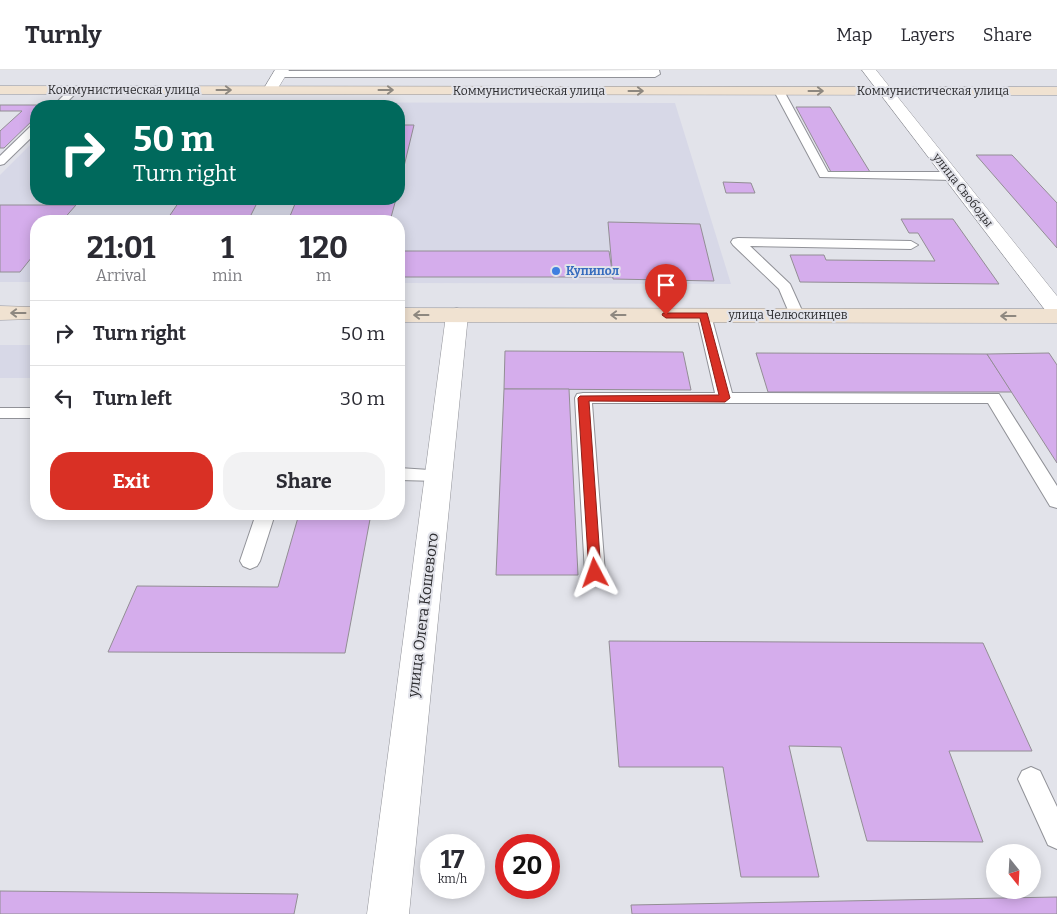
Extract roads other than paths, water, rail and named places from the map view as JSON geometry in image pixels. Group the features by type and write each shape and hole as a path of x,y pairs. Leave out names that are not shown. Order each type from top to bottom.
{"main road":[{"name":"Коммунистическая улица","path":"0,90 1057,91"},
{"path":"0,313 30,313"},
{"name":"улица Челюскинцев","path":"405,315 1057,316"}],"street":[{"name":"улица Свободы","path":"869,70 1057,310"},
{"path":"270,90 281,72"},
{"name":"улица Олега Кошевого","path":"388,914 457,315"}],"lane":[{"path":"281,72 655,74 654,70"},
{"path":"64,100 74,90"},
{"path":"779,91 824,175 952,176"},
{"path":"0,162 5,153 30,132"},
{"path":"797,315 785,287 738,242 911,245"},
{"path":"704,315 725,398"},
{"path":"595,573 584,398 993,398 1057,501"},
{"path":"0,413 30,413"},
{"path":"405,474 439,475"},
{"path":"250,561 263,520"},
{"path":"1031,779 1057,836"}],"place":[{"name":"Купипол","path":"556,271"}]}
